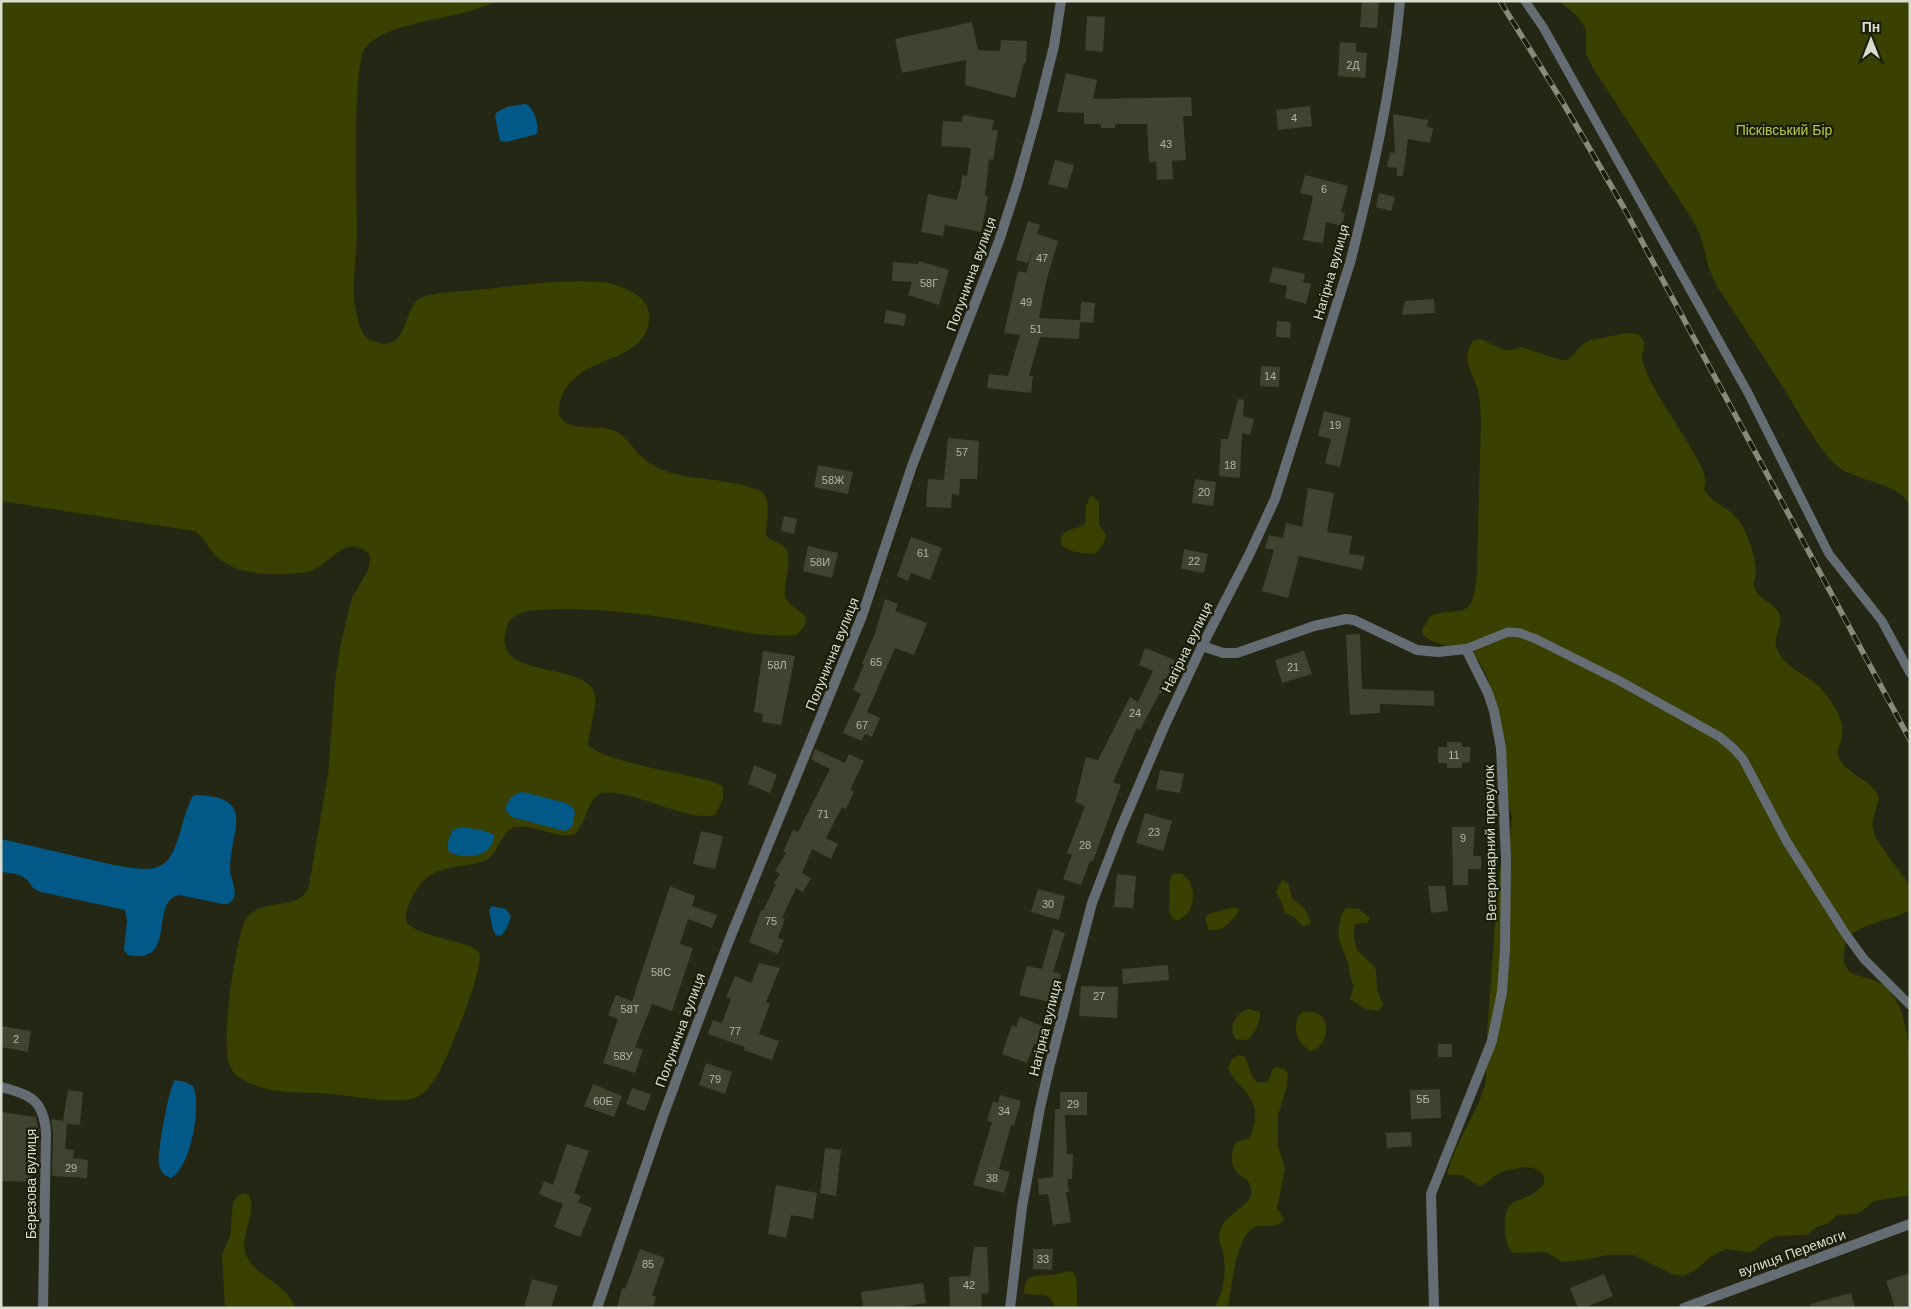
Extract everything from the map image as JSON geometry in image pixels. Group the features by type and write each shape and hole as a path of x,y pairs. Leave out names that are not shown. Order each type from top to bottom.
{"street":[{"name":"Полунична вулиця","path":"597,1308 663,1116 730,938 862,616 912,466 999,241 1037,114 1054,46 1061,1"},
{"name":"Нагірна вулиця","path":"1010,1308 1022,1207 1040,1108 1086,922 1120,830 1164,727 1202,646 1254,546 1275,499 1350,262 1377,149 1400,1"},
{"path":"1202,646 1223,653 1237,653 1314,626 1346,619 1363,624 1417,650 1438,652 1466,649"},
{"name":"Ветеринарний провулок","path":"1434,1308 1431,1194 1492,1041 1502,992 1505,950 1506,850 1502,748 1494,710 1488,693 1466,649"},
{"name":"Березова вулиця","path":"1,1087 20,1092 32,1098 40,1105 44,1115 46,1133 42,1308"},
{"name":"вулиця Перемоги","path":"1684,1308 1910,1224"}],"lane":[{"path":"1525,1 1543,27 1747,391 1829,554 1882,621 1910,673"},
{"path":"1466,649 1508,632 1520,633 1536,639 1643,693 1713,733 1734,748 1743,758 1787,842 1845,933 1864,959 1910,1005"}],"green space":[{"path":"1,1 498,1 468,11 395,29 383,34 365,48 358,80 357,230 354,287 355,306 362,331 366,337 375,342 389,343 396,340 416,301 436,294 569,281 604,283 630,291 637,295 648,308 647,328 642,338 634,346 591,367 573,380 560,401 559,411 561,417 570,425 605,428 617,432 649,463 675,474 741,485 759,490 764,494 767,503 766,535 784,547 788,553 785,597 803,614 806,622 796,635 759,634 664,617 596,610 537,610 519,614 510,620 504,641 506,648 513,657 524,663 568,674 581,679 590,686 595,696 595,701 588,745 612,757 716,783 723,787 723,799 715,815 702,816 688,814 628,795 601,793 592,802 575,834 560,835 530,827 515,827 507,832 491,857 486,860 441,870 422,882 408,907 407,923 425,933 468,945 479,953 479,961 472,992 445,1061 431,1084 419,1096 411,1099 389,1100 265,1089 241,1079 235,1074 229,1064 227,1052 227,1017 232,977 242,929 247,917 255,910 296,900 304,895 309,886 328,774 335,682 340,647 352,598 368,570 369,554 361,548 346,548 320,566 307,572 265,574 242,570 222,561 194,531 1,501"},
{"name":"Пісківський Бір","path":"1559,1 1910,1 1910,507 1906,499 1898,492 1844,471 1828,457 1814,438 1717,286 1709,269 1701,237 1693,221 1593,68 1586,54 1586,29 1576,15"},
{"path":"1627,333 1638,334 1644,341 1642,360 1648,376 1701,466 1705,477 1705,491 1712,499 1737,518 1744,529 1754,559 1756,571 1754,587 1757,593 1776,608 1780,616 1781,620 1776,640 1777,649 1786,662 1819,686 1834,707 1842,724 1838,750 1839,758 1847,769 1870,785 1879,797 1872,825 1875,836 1910,886 1910,910 1855,932 1845,945 1844,956 1848,970 1886,987 1899,1006 1903,1017 1908,1041 1910,1067 1910,1195 1874,1201 1857,1214 1837,1215 1829,1223 1815,1228 1807,1235 1777,1236 1766,1241 1753,1251 1726,1249 1712,1256 1694,1271 1683,1276 1672,1274 1633,1255 1608,1255 1562,1262 1546,1252 1513,1253 1508,1246 1505,1232 1507,1211 1513,1203 1531,1194 1543,1185 1544,1177 1542,1174 1529,1167 1524,1167 1501,1173 1479,1186 1461,1175 1449,1175 1447,1172 1456,1148 1479,1102 1486,1082 1487,1034 1497,898 1500,869 1510,837 1512,818 1506,795 1492,696 1487,676 1477,658 1465,650 1430,640 1423,635 1422,630 1430,616 1464,610 1471,602 1475,591 1481,416 1479,394 1467,359 1469,347 1473,341 1481,339 1503,350 1522,347 1561,360 1568,360 1583,344 1591,340"},
{"path":"1091,495 1099,502 1099,525 1106,535 1097,553 1088,554 1073,551 1061,545 1061,539 1062,535 1068,531 1085,523 1086,506"},
{"path":"1180,873 1190,883 1193,898 1192,906 1188,912 1183,918 1176,921 1171,916 1169,910 1170,879 1173,874"},
{"path":"1282,880 1288,883 1292,898 1305,909 1311,921 1309,925 1302,926 1294,917 1285,913 1276,892"},
{"path":"1237,908 1239,911 1230,922 1223,928 1209,930 1205,919 1208,914"},
{"path":"1347,908 1359,909 1370,918 1367,923 1355,924 1354,939 1357,950 1376,970 1377,990 1383,1004 1377,1011 1365,1009 1350,999 1354,986 1338,933 1341,915"},
{"path":"1248,1009 1260,1012 1255,1031 1248,1040 1236,1039 1232,1030 1234,1021"},
{"path":"1303,1012 1313,1012 1320,1015 1325,1021 1325,1035 1322,1042 1311,1051 1302,1044 1296,1033 1296,1022"},
{"path":"1239,1055 1245,1057 1252,1076 1258,1082 1268,1081 1273,1069 1276,1067 1284,1069 1288,1074 1287,1086 1278,1115 1278,1146 1285,1169 1277,1208 1284,1219 1275,1225 1255,1227 1249,1232 1243,1240 1235,1263 1228,1308 1214,1308 1220,1295 1225,1274 1223,1250 1219,1239 1221,1227 1230,1216 1246,1203 1251,1193 1249,1182 1234,1169 1232,1163 1234,1145 1249,1138 1255,1119 1255,1111 1250,1097 1228,1068 1232,1059"},
{"path":"245,1193 249,1195 251,1203 250,1218 244,1242 247,1257 258,1270 286,1293 295,1308 225,1308 222,1255 230,1236 233,1203 237,1196"},
{"path":"1073,1272 1076,1278 1077,1308 1055,1308 1053,1302 1047,1296 1024,1293 1026,1282 1031,1277"}],"water":[{"path":"528,105 534,115 537,122 537,134 507,142 500,141 495,116 497,112 507,107"},
{"path":"523,792 566,803 572,807 575,812 572,827 565,831 512,817 506,811 507,804 513,796"},
{"path":"193,796 215,797 227,802 234,809 236,829 230,873 235,892 234,897 228,904 179,895 170,900 165,909 158,942 153,951 144,956 128,955 124,950 127,921 125,910 41,892 20,876 1,872 1,839 130,868 144,869 162,865 174,850 188,805"},
{"path":"461,827 482,830 493,834 492,844 488,849 476,855 463,856 449,852 448,843 450,835 453,830"},
{"path":"492,906 506,909 511,916 507,928 501,936 496,935 493,930 489,910"},
{"path":"175,1080 193,1086 196,1107 193,1135 189,1150 178,1172 171,1178 161,1171 159,1158 167,1107"}],"building":[{"path":"1362,1 1379,1 1377,28 1360,27"},
{"path":"1087,16 1105,17 1103,52 1085,50"},
{"path":"972,22 978,50 1000,51 1001,40 1027,41 1026,63 1024,63 1015,98 965,85 966,60 902,73 895,39"},
{"path":"1340,42 1356,43 1356,52 1367,53 1365,78 1338,76"},
{"path":"1066,73 1097,80 1093,99 1191,97 1192,116 1183,116 1186,160 1172,161 1173,179 1157,180 1156,162 1149,162 1147,124 1115,124 1115,128 1101,128 1101,124 1084,124 1084,113 1057,112"},
{"path":"1310,106 1312,126 1278,130 1276,110"},
{"path":"1393,114 1428,120 1427,127 1433,128 1430,143 1408,139 1403,176 1397,176 1397,168 1387,167 1390,152 1395,153"},
{"path":"963,115 994,120 992,130 998,130 993,160 989,159 985,196 988,197 981,232 945,225 943,236 921,232 928,194 957,200 962,175 967,176 971,148 941,146 943,121 962,122"},
{"path":"1055,160 1074,165 1067,189 1048,184"},
{"path":"1305,175 1348,186 1341,212 1345,213 1342,226 1326,222 1323,243 1303,240 1313,196 1300,193"},
{"path":"1379,193 1395,197 1391,211 1376,207"},
{"path":"1028,221 1040,225 1037,234 1058,241 1046,282 1039,318 1080,320 1081,302 1095,303 1093,323 1080,322 1079,339 1040,337 1029,376 1033,376 1031,393 987,388 989,374 1008,376 1020,335 1004,333 1018,271 1026,273 1034,246 1028,263 1016,260"},
{"path":"919,261 949,270 939,305 908,295 912,282 892,281 893,262 918,264"},
{"path":"1273,267 1305,274 1303,282 1311,284 1306,304 1285,298 1287,286 1269,282"},
{"path":"1434,299 1435,313 1402,315 1405,301"},
{"path":"886,310 906,314 904,326 884,323"},
{"path":"1277,321 1291,322 1290,338 1276,337"},
{"path":"1261,366 1280,367 1279,387 1260,386"},
{"path":"1238,399 1244,400 1243,416 1254,419 1250,435 1242,433 1240,478 1219,476 1221,439 1228,439"},
{"path":"1324,411 1351,418 1340,467 1325,463 1331,439 1318,436"},
{"path":"948,438 979,441 977,479 960,479 959,495 952,494 951,508 926,507 928,479 944,480"},
{"path":"818,465 853,472 848,494 814,487"},
{"path":"1195,479 1216,482 1213,506 1192,503"},
{"path":"1308,488 1334,493 1327,532 1352,536 1349,554 1365,556 1362,570 1299,556 1288,598 1262,591 1274,550 1265,548 1269,535 1283,538 1286,523 1302,527"},
{"path":"784,516 797,519 794,534 781,531"},
{"path":"911,537 942,548 930,580 911,573 908,581 897,576"},
{"path":"808,546 838,553 832,578 803,571"},
{"path":"1184,549 1208,554 1204,573 1181,569"},
{"path":"885,599 898,604 895,611 927,623 914,655 895,648 867,712 880,718 872,737 865,734 862,741 843,733 861,694 853,690 864,665 862,664 875,633"},
{"path":"1360,634 1362,689 1434,691 1434,706 1380,704 1380,713 1350,715 1346,635"},
{"path":"1145,648 1175,660 1161,694 1159,694 1140,730 1137,728 1113,782 1121,785 1093,861 1090,861 1081,885 1063,879 1072,855 1067,853 1085,806 1075,802 1086,757 1098,760 1130,697 1138,702 1153,671 1139,665"},
{"path":"763,651 795,656 781,725 762,722 763,714 754,712"},
{"path":"1304,651 1312,674 1282,683 1275,660"},
{"path":"1447,742 1462,742 1462,747 1470,747 1470,762 1462,763 1462,768 1447,768 1447,763 1438,763 1438,747 1447,747"},
{"path":"815,749 845,763 849,754 864,761 850,790 854,792 846,809 842,807 826,838 838,844 831,859 812,849 802,873 811,878 803,892 796,888 782,918 785,919 778,938 784,940 778,954 749,942 761,910 763,911 776,884 774,883 780,874 775,871 786,853 783,852 793,830 798,832 830,769 811,759"},
{"path":"754,765 777,775 770,793 748,784"},
{"path":"1160,770 1184,774 1180,793 1156,789"},
{"path":"1145,813 1172,821 1163,851 1136,843"},
{"path":"1452,827 1475,827 1473,856 1481,856 1481,869 1468,869 1468,885 1453,885"},
{"path":"701,831 723,836 715,869 693,864"},
{"path":"1117,874 1136,876 1133,908 1114,907"},
{"path":"670,886 695,896 692,906 717,915 712,928 688,919 680,944 693,948 672,1011 652,1004 635,1047 643,1050 635,1073 603,1063 618,1019 608,1015 616,995 632,1001"},
{"path":"1428,886 1445,886 1448,911 1431,913"},
{"path":"1038,889 1065,896 1059,920 1031,912"},
{"path":"1053,929 1065,933 1053,972 1061,974 1054,1003 1019,995 1027,966 1042,969"},
{"path":"759,963 780,968 766,1002 770,1004 759,1034 779,1041 772,1060 744,1050 745,1047 708,1034 713,1020 722,1023 731,999 726,997 735,976 751,983"},
{"path":"1168,965 1169,980 1123,984 1122,969"},
{"path":"1081,986 1118,987 1117,1018 1079,1016"},
{"path":"1020,1017 1044,1027 1037,1045 1034,1044 1027,1063 1002,1054 1012,1025 1016,1027"},
{"path":"1,1026 31,1031 28,1052 1,1047"},
{"path":"1438,1044 1452,1044 1452,1057 1438,1057"},
{"path":"706,1063 732,1072 725,1094 699,1085"},
{"path":"593,1084 622,1096 614,1117 584,1106"},
{"path":"632,1088 651,1094 645,1111 626,1104"},
{"path":"1440,1089 1441,1118 1411,1119 1410,1090"},
{"path":"68,1090 83,1092 80,1125 67,1124 65,1149 74,1150 73,1158 88,1160 87,1178 52,1176 53,1133 51,1119 63,1121"},
{"path":"1060,1092 1087,1092 1087,1115 1065,1115 1067,1154 1073,1154 1072,1179 1067,1179 1069,1192 1066,1192 1071,1222 1053,1225 1048,1194 1039,1195 1038,1179 1053,1177 1055,1109 1060,1109"},
{"path":"1000,1095 1021,1101 1014,1126 1011,1125 999,1169 1010,1172 1004,1193 973,1185 992,1122 987,1121 993,1101 998,1103"},
{"path":"1,1112 36,1117 39,1133 38,1175 32,1175 31,1182 1,1181"},
{"path":"1411,1132 1412,1146 1387,1148 1386,1133"},
{"path":"567,1144 589,1151 574,1193 581,1196 578,1202 592,1208 580,1237 554,1227 563,1204 539,1194 544,1181 553,1185"},
{"path":"825,1148 841,1150 836,1196 820,1193"},
{"path":"776,1185 817,1193 813,1219 791,1215 786,1238 768,1234"},
{"path":"974,1247 987,1247 989,1293 981,1294 982,1308 950,1308 949,1277 970,1276"},
{"path":"640,1249 665,1258 652,1295 656,1297 653,1308 617,1308 622,1288 625,1289"},
{"path":"1033,1249 1053,1249 1052,1270 1033,1269"},
{"path":"1910,1273 1910,1308 1895,1308 1886,1281"},
{"path":"1604,1274 1613,1296 1584,1308 1578,1308 1570,1288"},
{"path":"532,1279 558,1286 551,1308 524,1308"},
{"path":"923,1283 926,1303 896,1308 863,1308 861,1292"},
{"path":"1851,1293 1855,1308 1811,1308 1810,1304"}],"railway":[{"path":"1500,1 1562,101 1624,208 1910,740"}]}
